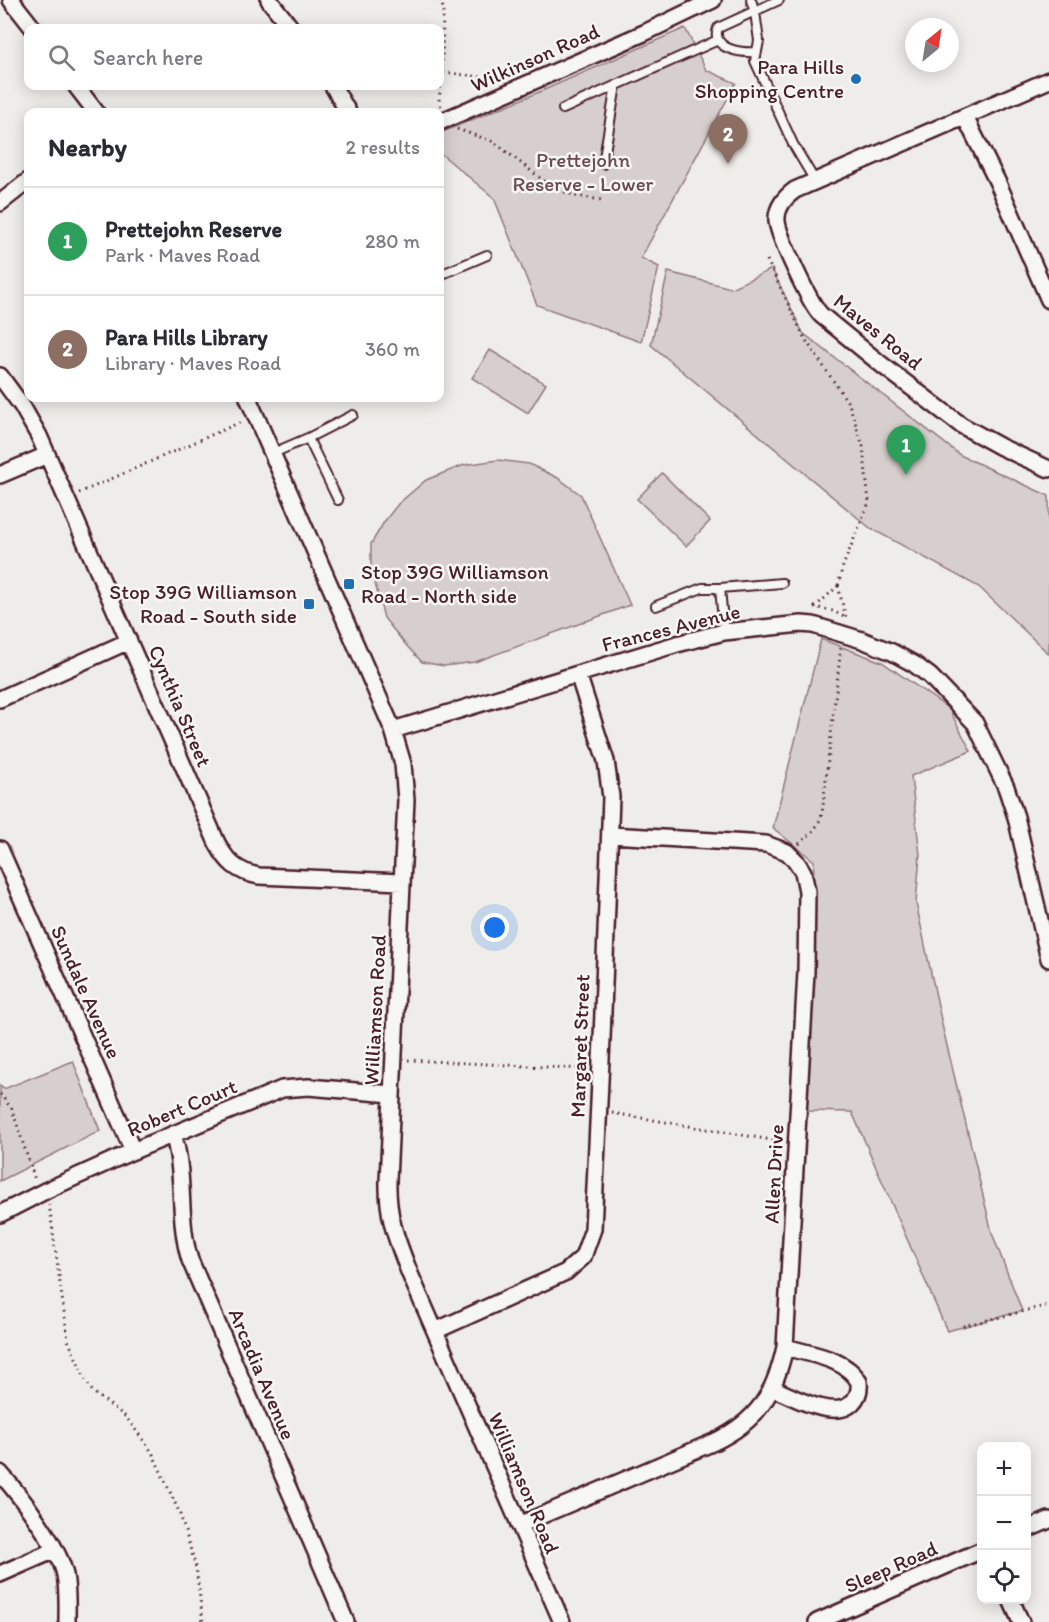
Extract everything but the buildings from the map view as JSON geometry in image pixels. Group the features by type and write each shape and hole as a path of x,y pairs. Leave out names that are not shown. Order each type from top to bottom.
{"street":[{"path":"11,0 30,24"},
{"path":"269,0 288,24"},
{"name":"Wilkinson Road","path":"444,120 713,0"},
{"name":"Maves Road","path":"1047,464 979,436 961,425 882,365 817,311 785,245 777,220 780,207 795,190 1049,80"},
{"path":"79,90 93,108"},
{"path":"335,90 346,108"},
{"path":"965,117 997,181 1049,300"},
{"path":"0,203 24,184"},
{"name":"Cynthia Street","path":"0,376 32,422 223,855 233,867 258,876 402,882"},
{"name":"Williamson Road","path":"250,402 393,730 402,757 406,780 388,1181 392,1229 562,1622"},
{"path":"0,475 47,455"},
{"name":"Frances Avenue","path":"393,730 677,644 724,632 801,624 824,628 862,640 914,664 940,686 975,723 1006,787 1016,818 1049,959"},
{"path":"0,699 129,641"},
{"name":"Margaret Street","path":"435,1331 552,1280 583,1257 593,1229 611,797 609,771 578,674"},
{"name":"Allen Drive","path":"519,1525 733,1432 752,1417 772,1388 785,1347 807,928 806,884 800,866 787,852 766,844 610,835"},
{"name":"Sundale Avenue","path":"0,849 133,1151"},
{"name":"Robert Court","path":"0,1214 133,1151 267,1094 293,1087 392,1094"},
{"name":"Arcadia Avenue","path":"173,1134 179,1161 183,1232 189,1260 346,1622"},
{"path":"772,1388 833,1411 849,1406 859,1391 859,1382 849,1370 831,1360 785,1347"},
{"path":"0,1473 21,1499 55,1550 65,1573 67,1622"},
{"path":"1031,1528 1049,1520"},
{"path":"0,1574 55,1550"},
{"name":"Sleep Road","path":"817,1622 977,1552"},
{"path":"1013,1604 1021,1622"}],"lane":[{"path":"751,0 759,41 755,61 793,144 815,181"},
{"path":"757,52 742,53 724,46 716,34 718,28 780,0"},
{"path":"563,109 718,40"},
{"path":"603,164 616,85"},
{"path":"444,273 488,255"},
{"path":"273,453 353,415"},
{"path":"308,438 338,500"},
{"path":"656,606 702,588 782,583"},
{"path":"720,588 724,632"}],"path":[{"path":"441,0 443,24"},
{"path":"444,72 496,79 511,92"},
{"path":"440,90 440,108"},
{"path":"444,122 450,127 494,142 553,188 576,196 601,200"},
{"path":"767,260 805,339 849,404 863,446 869,502 843,566 838,586 846,618 833,611 815,607 838,586"},
{"path":"799,326 804,320"},
{"path":"66,499 241,422"},
{"path":"798,845 814,831 820,823 822,814 842,639"},
{"path":"394,1060 601,1069"},
{"path":"0,1094 12,1109 43,1192 68,1340 93,1392 126,1417 152,1452 180,1514 196,1567 203,1622"},
{"path":"599,1111 796,1144"},
{"path":"963,1326 1049,1305"}],"green space":[{"name":"Prettejohn Reserve - Lower","path":"685,28 706,70 736,83 641,258 659,267 641,342 537,305 494,198 444,156 444,131"},
{"path":"772,269 803,333 960,455 1049,496 1049,654 979,587 870,528 651,345 668,272 731,288"},
{"path":"490,350 546,384 528,413 472,378"},
{"path":"498,460 529,464 558,478 581,495 630,605 475,662 444,666 422,662 384,618 371,568 371,544 398,504 426,480 464,465"},
{"path":"662,473 710,521 686,546 637,499"},
{"path":"821,639 882,662 949,709 971,751 911,776 920,855 916,903 943,1029 992,1233 1022,1311 947,1331 852,1112 806,1111 814,861 773,828"},
{"path":"73,1061 100,1131 0,1181 0,1086 4,1089"}],"place":[{"name":"Para Hills Shopping Centre","path":"856,79"},
{"name":"Para Hills Library","path":"728,164"},
{"name":"Prettejohn Reserve","path":"906,475"},
{"name":"Stop 39G Williamson Road - North side","path":"349,584"},
{"name":"Stop 39G Williamson Road - South side","path":"309,604"}]}
